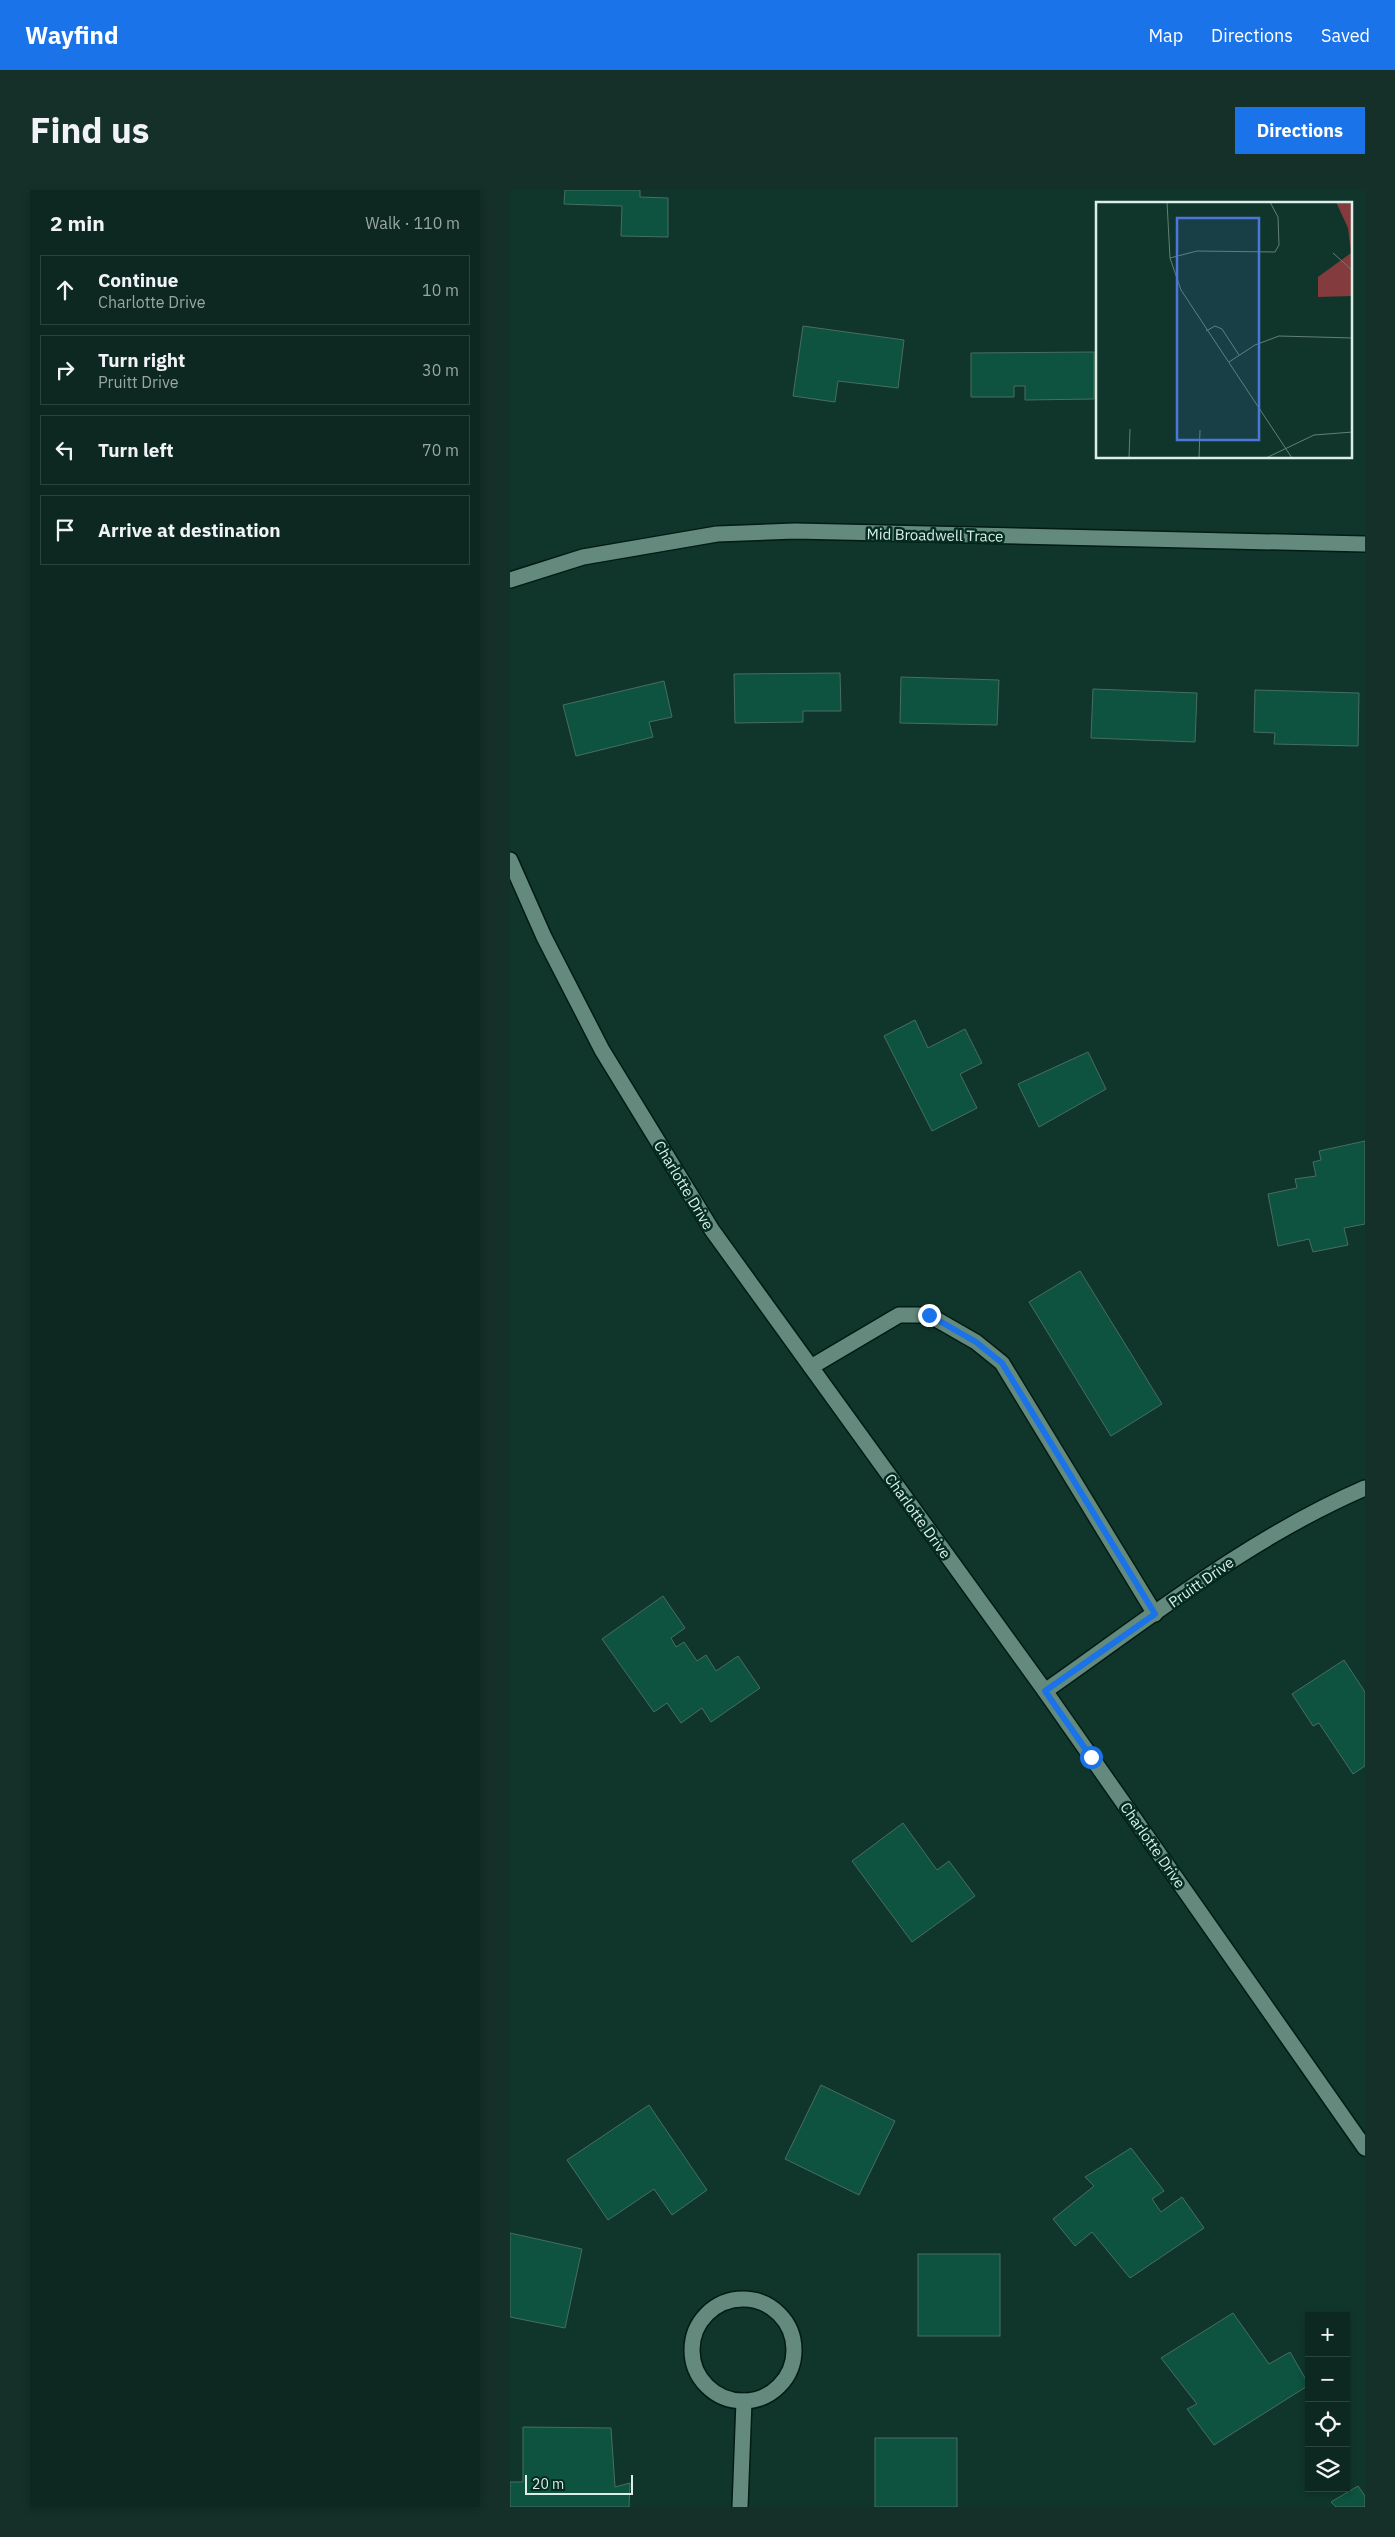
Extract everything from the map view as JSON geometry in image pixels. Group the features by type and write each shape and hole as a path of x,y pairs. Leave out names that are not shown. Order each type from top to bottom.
{"street":[{"name":"Mid Broadwell Trace","path":"510,580 583,557 717,534 805,532 1365,544"},
{"name":"Charlotte Drive","path":"510,860 544,937 602,1050 712,1230 1045,1691 1365,2148"},
{"path":"811,1368 899,1315 929,1315 976,1342 1002,1363 1155,1614"},
{"name":"Pruitt Drive","path":"1045,1691 1238,1556 1320,1508 1365,1488"},
{"path":"739,2299 757,2301 772,2308 784,2318 791,2333 794,2348 792,2364 785,2378 775,2390 760,2398 744,2401 727,2399 711,2391 700,2378 693,2361 692,2344 697,2327 707,2313 722,2303 739,2299"},
{"path":"740,2507 744,2401"}],"building":[{"path":"565,190 640,190 640,197 668,198 668,237 621,236 622,206 564,204"},
{"path":"803,326 904,340 898,388 838,381 835,402 793,396"},
{"path":"1094,352 1094,399 1025,400 1025,386 1014,386 1014,397 971,397 971,353"},
{"path":"840,673 841,711 803,711 803,722 735,723 734,674"},
{"path":"901,677 999,680 997,725 900,723"},
{"path":"664,681 672,717 649,722 653,737 576,756 563,705"},
{"path":"1093,689 1197,693 1195,742 1091,738"},
{"path":"1255,690 1359,693 1358,746 1274,744 1275,733 1254,732"},
{"path":"915,1020 928,1048 965,1029 982,1063 960,1074 977,1108 932,1131 884,1036"},
{"path":"1088,1052 1106,1089 1039,1127 1018,1084"},
{"path":"1365,1141 1365,1224 1344,1228 1348,1245 1313,1252 1309,1239 1278,1246 1268,1194 1297,1188 1295,1179 1316,1176 1313,1162 1321,1160 1319,1151"},
{"path":"1080,1271 1162,1404 1111,1436 1029,1302"},
{"path":"663,1596 685,1628 671,1638 676,1647 684,1642 697,1661 706,1655 716,1671 738,1656 760,1688 711,1722 702,1708 681,1723 667,1703 654,1712 602,1639"},
{"path":"1344,1660 1365,1692 1365,1766 1353,1774 1319,1723 1313,1726 1292,1694"},
{"path":"903,1823 937,1870 949,1861 975,1896 912,1942 852,1861"},
{"path":"821,2085 895,2121 859,2195 785,2159"},
{"path":"649,2105 707,2190 672,2215 654,2189 608,2220 567,2160"},
{"path":"1131,2148 1164,2191 1152,2199 1161,2212 1182,2197 1204,2228 1130,2278 1092,2232 1075,2246 1053,2219 1094,2186 1085,2177"},
{"path":"510,2233 582,2249 565,2328 510,2317"},
{"path":"918,2254 1000,2254 1000,2336 918,2336"},
{"path":"1233,2313 1269,2364 1290,2352 1305,2378 1305,2388 1214,2445 1187,2409 1197,2404 1161,2358"},
{"path":"523,2427 611,2428 615,2487 630,2483 629,2507 510,2507 510,2482 523,2482"},
{"path":"875,2438 957,2438 957,2507 875,2507"},
{"path":"1358,2486 1365,2496 1365,2507 1336,2507 1331,2502"}],"route":[{"path":"929,1315 976,1342 1002,1363 1155,1614 1045,1691 1091,1757"}]}
